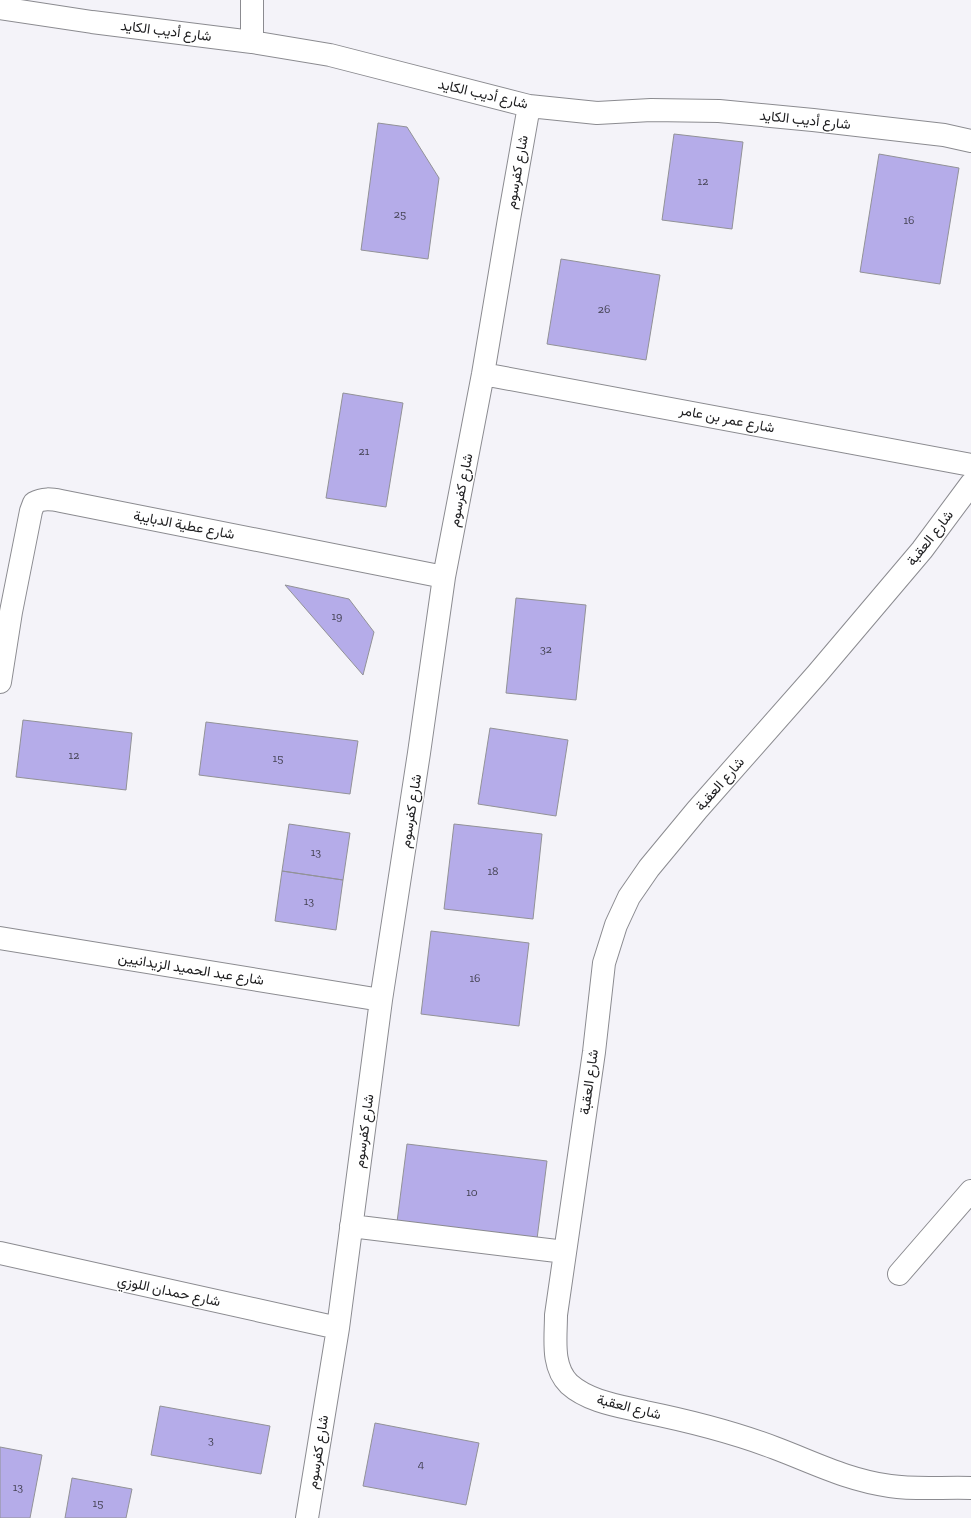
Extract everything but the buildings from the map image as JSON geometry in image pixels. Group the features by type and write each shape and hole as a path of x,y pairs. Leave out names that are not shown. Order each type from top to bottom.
{"street":[{"path":"252,0 252,42"},
{"name":"شارع أديب الكايد","path":"0,8 92,22 252,42 330,55 530,106 597,113 651,110 719,112 813,120 944,135 971,141"},
{"name":"شارع كفرسوم","path":"307,1518 338,1328 381,1000 444,577 483,374 530,106"},
{"name":"شارع عمر بن عامر","path":"483,374 971,465"},
{"name":"شارع العقبة","path":"971,484 922,550 817,674 697,810 649,868 629,897 616,925 604,963 594,1052 556,1315 555,1346 558,1368 569,1383 589,1396 620,1406 680,1419 724,1431 776,1448 827,1470 857,1480 890,1486 923,1489 954,1487 971,1488"},
{"name":"شارع عطية الدبايبة","path":"6,611 34,503 39,500 48,499 444,577"},
{"path":"0,682 6,611"},
{"name":"شارع عبد الحميد الزيدانيين","path":"0,938 381,1000"},
{"path":"899,1274 971,1191"},
{"path":"351,1226 565,1252"},
{"name":"شارع حمدان اللوزي","path":"0,1254 338,1328"}]}
